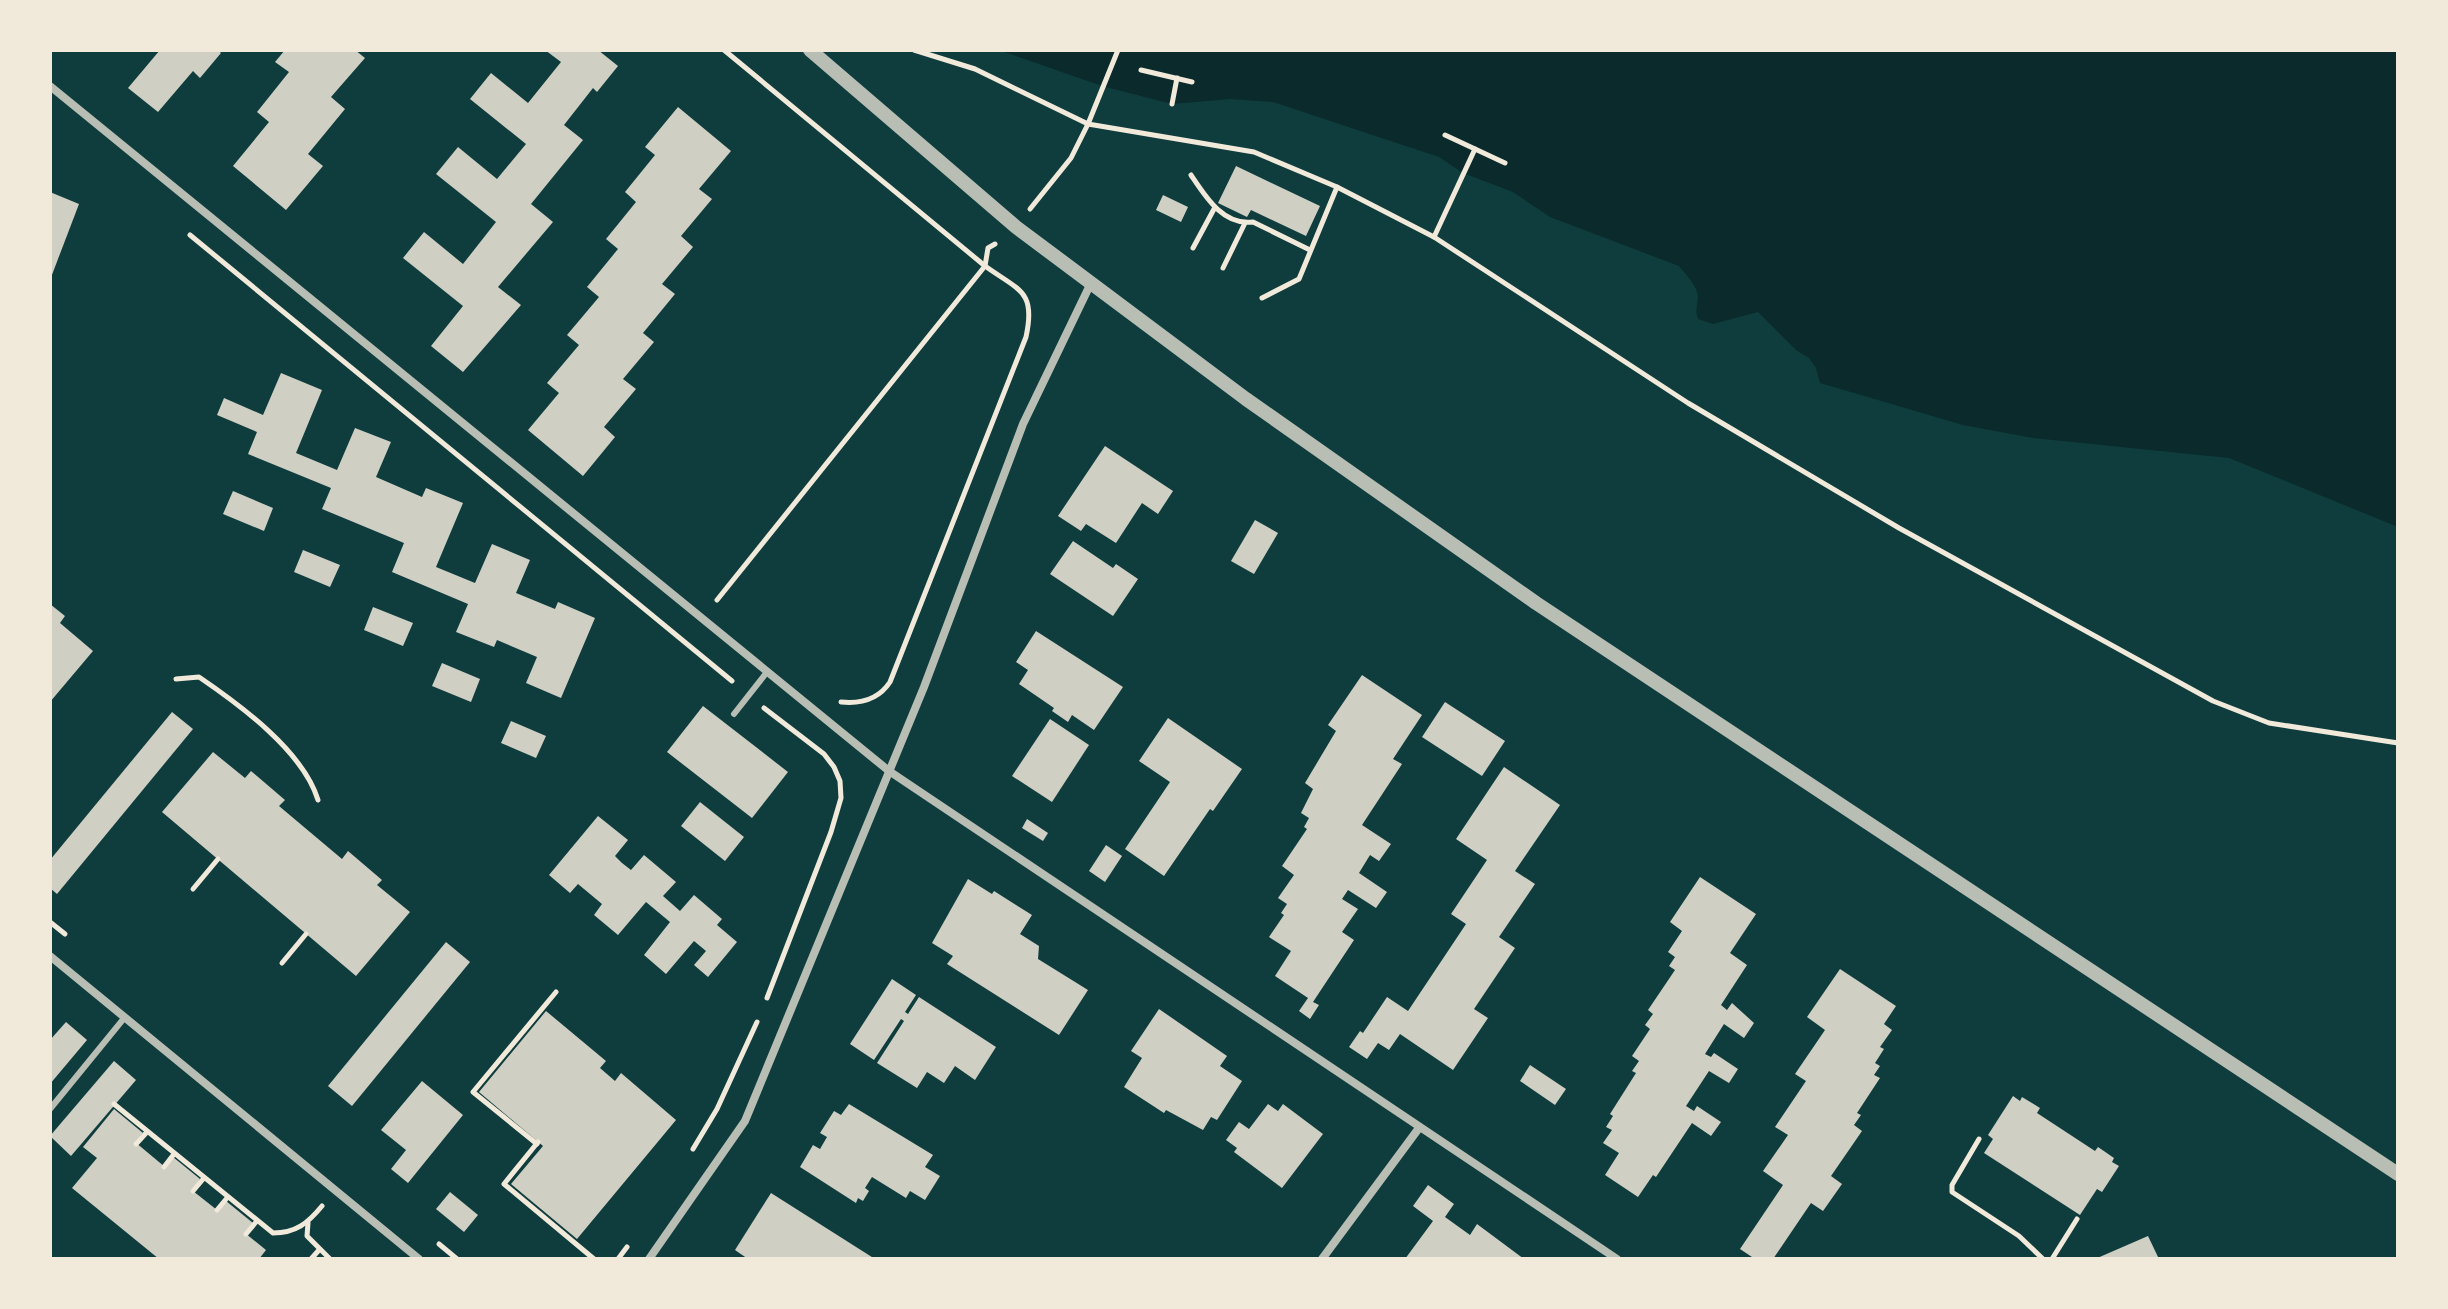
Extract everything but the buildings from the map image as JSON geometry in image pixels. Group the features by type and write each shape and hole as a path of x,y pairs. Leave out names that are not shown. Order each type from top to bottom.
{"street":[{"path":"810,50 1016,227 1246,399 1536,603 2398,1174"},
{"path":"50,86 889,771 1617,1259"},
{"path":"649,1259 745,1121 924,687 1023,424 1090,285"},
{"path":"50,956 419,1259"},
{"path":"1322,1259 1419,1128"}],"lane":[{"path":"734,714 767,672"},
{"path":"50,1109 125,1017"}],"path":[{"path":"724,50 1024,295 1030,305 1026,337 890,682 877,696 850,703 833,701 801,738"},
{"path":"914,50 975,69 1088,124 1254,152 1337,187 1434,237 1688,403 1899,528 2213,701 2269,723 2398,743"},
{"path":"702,619 985,266 988,248 1016,227 1071,158 1118,50"},
{"path":"1141,70 1192,82"},
{"path":"1172,104 1177,78"},
{"path":"1445,135 1505,163"},
{"path":"1434,237 1475,149"},
{"path":"1191,175 1214,209 1245,223 1253,222 1310,250"},
{"path":"1262,298 1299,279 1337,187"},
{"path":"1193,248 1214,209"},
{"path":"1223,268 1245,223"},
{"path":"185,231 824,754 834,767 840,781 841,798 831,832 766,1001"},
{"path":"176,679 199,677 230,698 268,731 295,761 312,781 318,800"},
{"path":"193,889 218,859"},
{"path":"282,963 306,934"},
{"path":"556,992 473,1092 538,1143 504,1184 594,1259"},
{"path":"688,1158 717,1109 760,1016"},
{"path":"114,1104 273,1233 295,1230 308,1222 336,1191"},
{"path":"136,1144 147,1132"},
{"path":"1979,1139 1952,1185 1952,1192 2019,1236 2043,1259"},
{"path":"164,1167 174,1154"},
{"path":"193,1191 204,1178"},
{"path":"217,1210 227,1198"},
{"path":"2052,1259 2077,1219"},
{"path":"246,1234 256,1222"},
{"path":"308,1222 307,1236 330,1259"},
{"path":"618,1259 627,1246"},
{"path":"311,1259 319,1250"}],"water":[{"path":"999,50 2398,50 2398,527 2229,458 2033,438 1963,425 1820,383 1809,358 1796,350 1758,312 1713,324 1698,319 1696,289 1679,266 1550,217 1513,192 1463,173 1439,157 1273,102 1230,99 1172,104 1102,86"}]}
